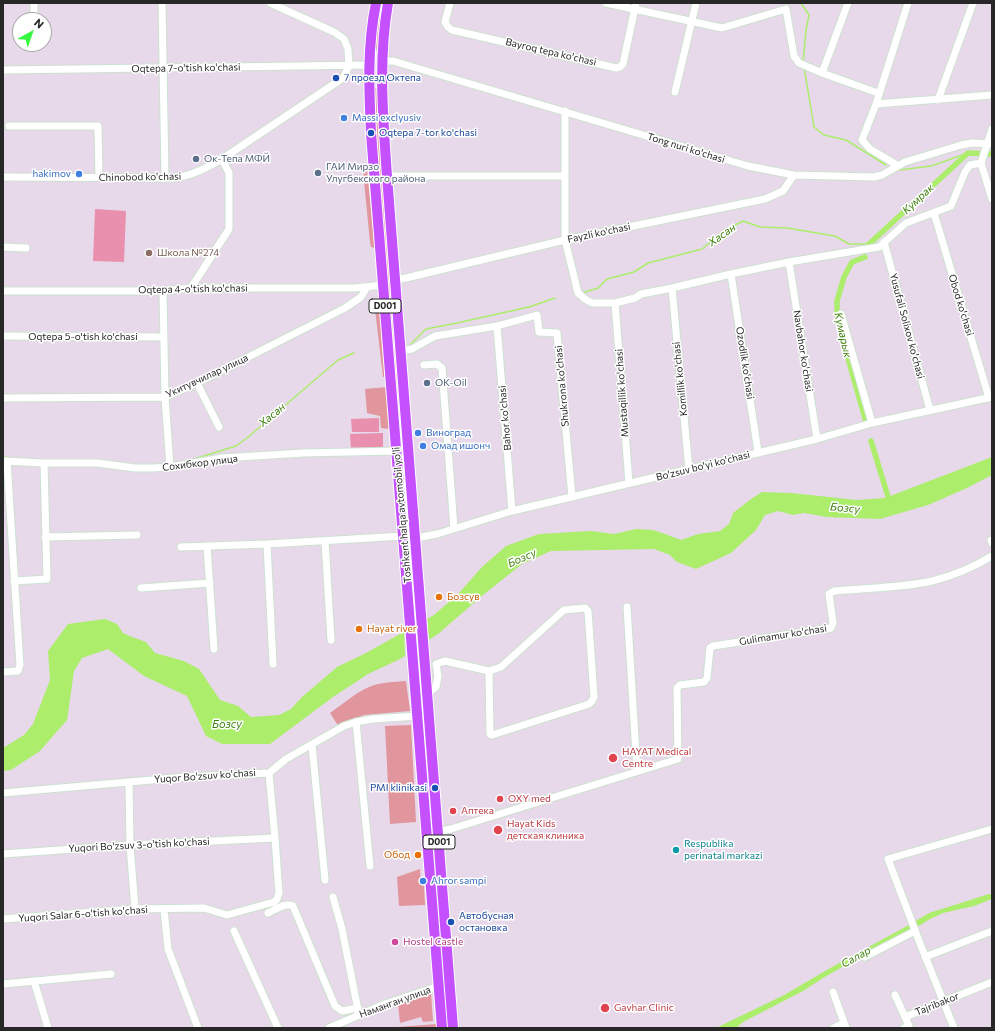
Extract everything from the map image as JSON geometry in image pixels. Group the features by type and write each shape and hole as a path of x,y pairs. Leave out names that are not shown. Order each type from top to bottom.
{"highway":[{"name":"Toshkent halqa avtomobil yo'li","path":"376,3 370,40 369,65 371,133 396,432 442,1028"},
{"name":"Toshkent halqa avtomobil yo'li","path":"388,3 382,62 382,90 387,176 453,1028"},
{"path":"369,65 382,62"},
{"path":"396,432 407,432"}],"street":[{"path":"162,3 165,178"},
{"path":"270,3 334,32 344,39 348,49 349,66"},
{"name":"Bayroq tepa ko'chasi","path":"450,3 445,22 452,30 616,68 620,68 623,64 636,6"},
{"path":"606,3 636,6 692,22 722,28 786,6 794,56 799,63 822,74 878,93"},
{"path":"675,92 696,3"},
{"path":"822,74 848,3"},
{"path":"897,166 870,149 862,140 876,104 878,93 908,3"},
{"path":"938,100 973,3"},
{"name":"Tong nuri ko'chasi","path":"382,62 394,61 748,166 794,175 874,177 882,175 905,162 961,145 972,143 988,145"},
{"name":"Oqtepa 7-o'tish ko'chasi","path":"3,70 369,65"},
{"name":"Chinobod ko'chasi","path":"3,177 165,178 194,174 222,159 343,78 349,66"},
{"path":"876,104 992,95"},
{"path":"565,111 565,240 578,293 592,303 615,303 635,298 641,294 731,274 789,262 879,247 906,223 951,206 970,165 982,160"},
{"path":"8,126 98,126 99,177"},
{"path":"992,129 982,160 992,199"},
{"path":"191,288 229,229 229,173 222,159"},
{"name":"Fayzli ko'chasi","path":"395,280 565,240 765,199 783,191 794,175"},
{"path":"387,176 565,176"},
{"name":"Obod ko'chasi","path":"934,213 990,397"},
{"name":"Yusufali Solixov ko'chasi","path":"884,242 930,410"},
{"path":"3,247 26,248"},
{"name":"Navbahor ko'chasi","path":"789,262 817,439"},
{"name":"Ozodlik ko'chasi","path":"731,274 758,452"},
{"name":"Oqtepa 4-o'tish ko'chasi","path":"3,291 163,291 191,288 384,285"},
{"name":"Укитувчилар улица","path":"3,398 165,397 197,383 345,308 360,296 367,286"},
{"name":"Komillik ko'chasi","path":"672,288 689,470"},
{"path":"163,291 165,397 170,467"},
{"name":"Mustaqillik ko'chasi","path":"615,303 629,483"},
{"path":"841,314 872,423"},
{"name":"Shukrona ko'chasi","path":"401,351 412,349 435,336 497,326 537,315 539,332 557,333 572,496"},
{"name":"Bahor ko'chasi","path":"497,326 512,511"},
{"name":"Oqtepa 5-o'tish ko'chasi","path":"3,336 164,337"},
{"path":"424,365 438,364 442,368 454,528"},
{"path":"197,383 219,428"},
{"name":"Bo'zsuv bo'yi ko'chasi","path":"416,538 437,534 512,511 572,496 817,439 872,423 990,397"},
{"name":"Сохибкор улица","path":"5,461 97,463 135,468 170,467 222,458 303,453 397,450"},
{"path":"3,672 18,671 20,665 5,461"},
{"path":"14,581 47,579 44,463"},
{"path":"45,537 137,535"},
{"path":"181,547 267,544 404,536"},
{"path":"325,541 331,640"},
{"path":"267,544 273,664"},
{"path":"207,546 214,649"},
{"name":"Gulimamur ko'chasi","path":"427,834 438,832 678,758 677,688 680,685 704,682 707,678 710,648 714,646 831,628 833,623 829,594 834,591 932,581 959,572 992,556"},
{"path":"141,588 210,583"},
{"path":"627,607 637,771"},
{"path":"427,694 436,687 438,676 436,664 445,661 489,671 501,667 564,610 585,608 588,611 594,697 588,704 492,735 490,734 489,671"},
{"name":"Yuqor Bo'zsuv ko'chasi","path":"3,793 186,777 269,772 286,759 344,726 373,719 418,716"},
{"path":"356,722 370,866"},
{"path":"312,745 325,880"},
{"name":"Yuqori Salar 6-o'tish ko'chasi","path":"3,919 135,909 204,908 227,915 274,902 279,893 269,772"},
{"path":"128,782 130,845 135,909"},
{"path":"954,1028 888,859 992,829"},
{"name":"Yuqori Bo'zsuv 3-o'tish ko'chasi","path":"3,854 130,845 275,838"},
{"path":"268,913 284,906 293,906 335,1006 342,1011 359,1011 342,929 333,897"},
{"path":"164,909 168,949 198,1028"},
{"path":"234,931 278,1028"},
{"path":"865,956 915,931"},
{"path":"925,957 992,932"},
{"path":"3,984 111,974"},
{"path":"34,980 48,1028"},
{"name":"Tajribakor","path":"895,995 905,1017 992,982"},
{"name":"Наманган улица","path":"329,1028 342,1025 359,1011 439,986"},
{"path":"833,992 845,1025 834,1028"},
{"path":"904,1028 909,1026 905,1017"}],"shaded area":[{"path":"381,3 384,3 378,50 375,49"},
{"path":"373,88 377,88 382,184 387,227 402,417 399,417"},
{"path":"363,171 367,171 375,248 371,247 370,242"},
{"path":"95,209 126,211 124,262 93,261"},
{"path":"375,309 380,315 385,377 383,377"},
{"path":"387,387 389,429 381,428 380,416 367,413 365,389"},
{"path":"379,418 379,432 352,432 351,419"},
{"path":"383,433 383,448 351,449 350,434"},
{"path":"404,444 411,535 407,535 400,445"},
{"path":"412,542 434,821 430,821 408,543"},
{"path":"406,681 410,711 364,715 339,727 330,713 364,689 383,683"},
{"path":"411,725 416,822 390,824 385,726"},
{"path":"433,848 436,848 450,1028 447,1028"},
{"path":"420,869 421,885 424,885 425,905 399,906 397,877"},
{"path":"431,993 433,1021 423,1022 421,1017 400,1023 398,1004"},
{"path":"436,1024 437,1028 398,1028 398,1027"}],"water":[{"name":"Бозсу","path":"992,457 992,475 928,505 880,519 827,517 804,513 793,515 778,511 765,515 756,530 731,553 696,569 677,562 670,555 654,549 551,551 522,564 438,634 400,659 368,674 333,697 270,744 222,744 206,736 187,696 144,676 108,649 82,658 74,671 67,720 40,751 11,770 3,771 3,748 24,735 33,724 50,680 48,651 68,624 105,619 117,624 123,633 146,642 155,653 184,661 199,669 220,700 238,706 251,717 279,715 291,709 302,697 337,667 366,653 434,615 458,594 482,567 506,546 539,534 591,531 614,534 636,529 653,530 681,540 698,534 720,531 729,524 733,513 762,492 791,493 857,500 885,498"},
{"name":"Салар","path":"992,894 992,899 974,906 943,913 930,919 909,932 858,958 803,991 743,1022 736,1028 716,1028 784,995 929,913"}],"pier":[{"path":"427,617 429,643 408,656 405,656 404,629"}],"waterway":[{"path":"801,3 809,15 803,63"},
{"path":"804,67 814,127 824,135 846,140 886,165"},
{"path":"900,170 931,166 968,153"},
{"name":"Кумрак","path":"869,244 968,153 992,154"},
{"name":"Хасан","path":"582,293 598,288 607,279 634,272 648,263 702,249 723,231 743,221 760,227 787,228 835,236 849,244 869,244"},
{"name":"Кумарык","path":"865,257 852,262 844,277 837,301 837,319 866,422"},
{"name":"Хасан","path":"411,344 426,329 529,307 555,298"},
{"name":"Хасан","path":"191,460 236,446 338,360 354,353"},
{"name":"Кумарык","path":"871,441 890,503"},
{"name":"Хасан","path":"3,457 26,459"}],"place":[{"name":"7 проезд Октепа","path":"336,78"},
{"name":"Massi exclyusiv","path":"344,118"},
{"name":"Oqtepa 7-tor ko'chasi","path":"371,133"},
{"name":"Ок-Тепа МФЙ","path":"196,159"},
{"name":"ГАИ Мирзо Улугбекского района","path":"318,173"},
{"name":"hakimov","path":"79,174"},
{"name":"Школа №274","path":"149,253"},
{"name":"OK-Oil","path":"427,383"},
{"name":"Виноград","path":"418,433"},
{"name":"Омад ишонч","path":"423,446"},
{"name":"Бозсув","path":"439,597"},
{"name":"Hayat river","path":"359,629"},
{"name":"HAYAT Medical Centre","path":"613,758"},
{"name":"PMI klinikasi","path":"435,788"},
{"name":"OXY med","path":"500,799"},
{"name":"Аптека","path":"453,811"},
{"name":"Hayat Kids детская клиника","path":"498,830"},
{"name":"Respublika perinatal markazi","path":"676,850"},
{"name":"Обод","path":"418,855"},
{"name":"Ahror sampi","path":"423,881"},
{"name":"Автобусная остановка","path":"451,922"},
{"name":"Hostel Castle","path":"395,942"},
{"name":"Gavhar Clinic","path":"605,1008"}]}
